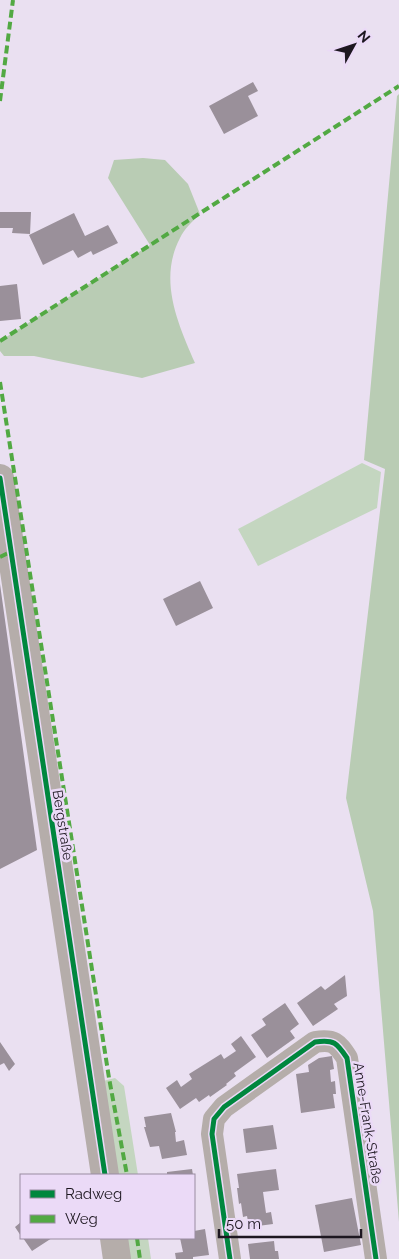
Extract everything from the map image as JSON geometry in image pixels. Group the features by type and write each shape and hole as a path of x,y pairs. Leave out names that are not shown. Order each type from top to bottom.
{"street":[{"name":"Bergstraße","path":"0,478 105,1174"},
{"name":"Anne-Frank-Straße","path":"230,1259 212,1134 214,1119 224,1107 316,1042 328,1040 339,1045 347,1058 376,1259"},
{"path":"114,1239 117,1259"}],"green space":[{"path":"399,94 399,1222 373,911 346,798 385,469 364,460 397,96"},
{"path":"143,158 165,160 188,184 200,214 182,235 174,254 171,270 173,302 182,333 195,363 142,378 34,356 4,356 0,351 0,341 150,245 108,178 114,160"},
{"path":"362,463 381,472 377,508 258,566 238,529"},
{"path":"115,1078 124,1086 138,1174 113,1174 99,1082"},
{"path":"122,1239 148,1239 151,1259 125,1259"}],"building":[{"path":"253,82 258,91 248,96 258,116 224,134 209,106"},
{"path":"0,212 31,212 30,234 12,233 13,228 0,228"},
{"path":"74,213 85,236 108,225 118,243 93,255 91,251 78,258 73,250 43,265 29,235"},
{"path":"17,284 21,319 0,321 0,286"},
{"path":"200,581 213,608 176,626 163,599"},
{"path":"0,584 37,850 0,869"},
{"path":"345,975 347,996 334,1004 338,1009 313,1026 297,1003 321,986 325,990"},
{"path":"285,1003 299,1024 290,1031 295,1038 267,1058 251,1035 266,1025 262,1019"},
{"path":"241,1036 256,1057 234,1073 236,1076 227,1085 210,1097 209,1095 199,1102 196,1098 180,1109 166,1088 177,1080 181,1087 192,1079 189,1074 221,1054 224,1059 236,1051 231,1044"},
{"path":"0,1042 15,1064 9,1071 4,1063 0,1065"},
{"path":"332,1056 334,1069 330,1070 331,1082 335,1081 336,1094 333,1094 335,1108 301,1113 296,1074 309,1072 308,1065 319,1058"},
{"path":"171,1113 176,1132 176,1142 184,1140 187,1155 162,1159 159,1146 150,1147 144,1127 146,1127 144,1117"},
{"path":"273,1125 277,1149 246,1153 243,1129"},
{"path":"192,1169 193,1174 167,1174 167,1172"},
{"path":"276,1169 279,1190 263,1192 266,1213 271,1212 273,1224 249,1227 247,1216 243,1217 241,1203 239,1204 237,1174"},
{"path":"352,1198 361,1245 324,1252 315,1205"},
{"path":"20,1223 20,1234 15,1227"},
{"path":"205,1229 209,1255 193,1257 193,1259 176,1259 175,1253 183,1252 180,1239 195,1239 195,1231"},
{"path":"24,1239 50,1239 32,1251"},
{"path":"274,1241 275,1251 278,1251 279,1259 250,1259 248,1244"}],"marked path":[{"path":"0,101 13,0"},
{"path":"0,341 399,86"},
{"path":"0,382 109,1078 127,1174"},
{"path":"0,557 12,551"},
{"path":"137,1239 140,1259"}],"cycle path":[{"path":"0,478 105,1174"},
{"path":"230,1259 212,1134 214,1119 224,1107 315,1042 327,1041 334,1043 347,1058 376,1259"}]}
